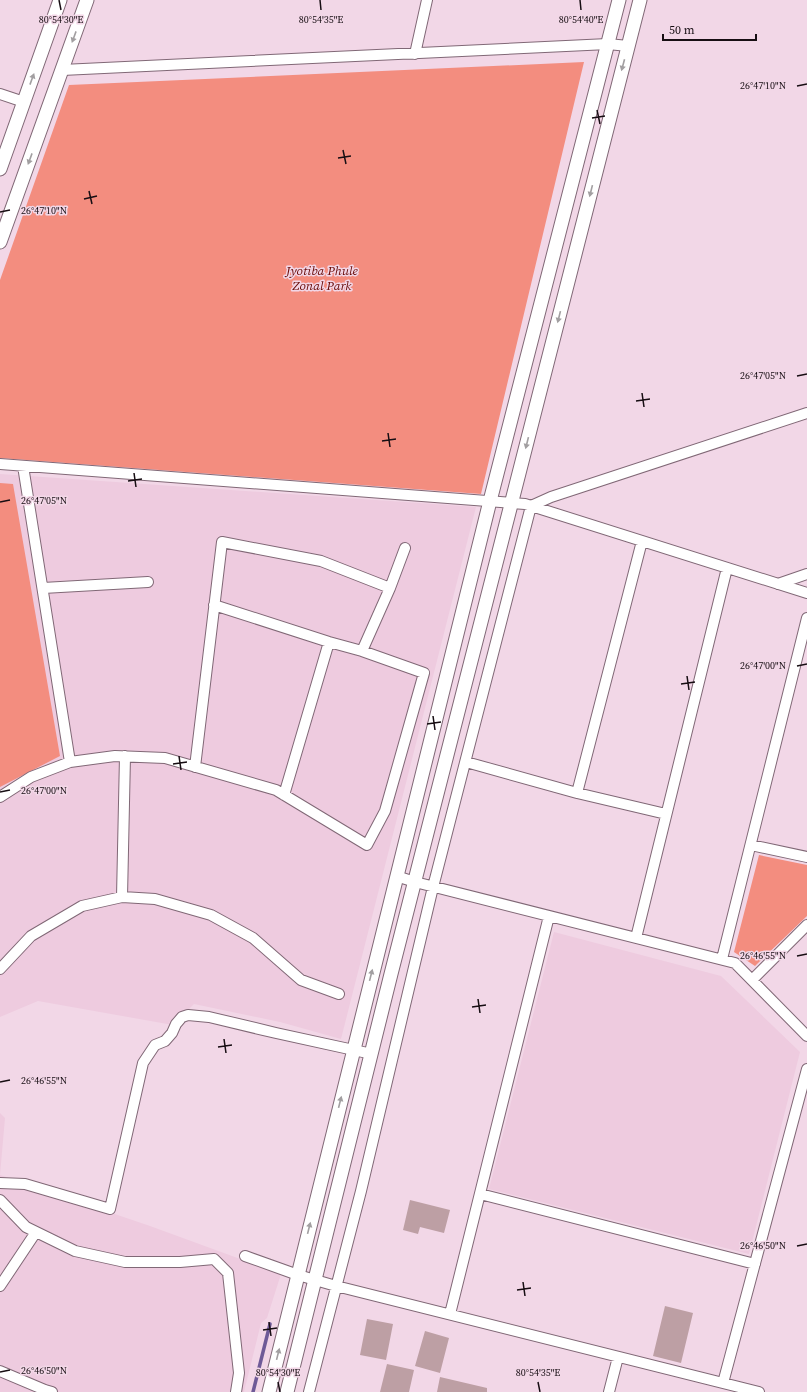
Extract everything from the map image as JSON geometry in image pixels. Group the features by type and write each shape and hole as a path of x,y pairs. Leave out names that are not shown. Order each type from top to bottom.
{"street":[{"path":"0,169 60,0"},
{"path":"0,242 87,0"},
{"path":"415,54 426,0"},
{"path":"268,1392 490,501 619,0"},
{"path":"287,1392 415,882 640,0"},
{"path":"62,70 608,44 628,46"},
{"path":"0,94 24,102"},
{"path":"531,506 552,497 807,413"},
{"path":"0,464 512,502 531,506 807,593"},
{"path":"23,466 70,762"},
{"path":"309,1392 361,1191 433,887 531,506"},
{"path":"577,793 642,541"},
{"path":"195,767 222,542 321,561 390,588"},
{"path":"362,651 390,588 405,548"},
{"path":"636,938 727,568"},
{"path":"778,584 807,574"},
{"path":"43,588 148,582"},
{"path":"0,797 31,777 70,762 115,756 165,758 276,790 366,845 385,811 424,673 362,651 329,642 214,605"},
{"path":"722,959 807,618"},
{"path":"284,795 329,642"},
{"path":"122,897 125,756"},
{"path":"466,762 577,793 666,814"},
{"path":"751,845 807,857"},
{"path":"396,876 433,887 735,963 807,1036"},
{"path":"0,969 31,936 82,906 122,897 155,899 211,915 253,938 301,980 339,994"},
{"path":"450,1314 549,916"},
{"path":"752,980 807,925"},
{"path":"0,1183 25,1184 110,1209 143,1063 155,1045 165,1041 172,1033 176,1024 182,1017 188,1015 209,1017 353,1051 372,1054"},
{"path":"723,1383 807,1069"},
{"path":"480,1194 755,1264"},
{"path":"0,1200 26,1227 75,1251 125,1262 180,1262 214,1259 228,1273 239,1373 236,1392"},
{"path":"0,1286 36,1232"},
{"path":"245,1256 298,1275 336,1286 759,1392"},
{"path":"609,1392 618,1357"},
{"path":"0,1371 52,1392"}],"shaded area":[{"path":"0,474 476,507 341,1039 280,1022 194,1004 173,1025 38,1001 0,1017"},
{"path":"554,932 721,976 800,1052 749,1254 489,1189"},
{"path":"0,1113 5,1118 0,1175"},
{"path":"0,1175 150,1226 281,1274 267,1318 261,1323 244,1392 0,1392"}],"green space":[{"name":"Jyotiba Phule Zonal Park","path":"584,62 481,494 0,458 0,280 69,85"},
{"path":"0,483 13,484 60,756 0,787"},
{"path":"759,855 807,865 807,916 755,966 734,952"}],"building":[{"path":"410,1200 450,1210 444,1233 420,1227 418,1234 403,1230"},
{"path":"665,1306 693,1313 681,1363 653,1356"},
{"path":"367,1319 393,1324 386,1360 360,1355"},
{"path":"425,1331 449,1338 440,1373 415,1366"},
{"path":"387,1364 414,1370 409,1392 380,1392"},
{"path":"440,1377 487,1388 487,1392 437,1392"}],"waterway":[{"path":"253,1392 270,1324"}]}
